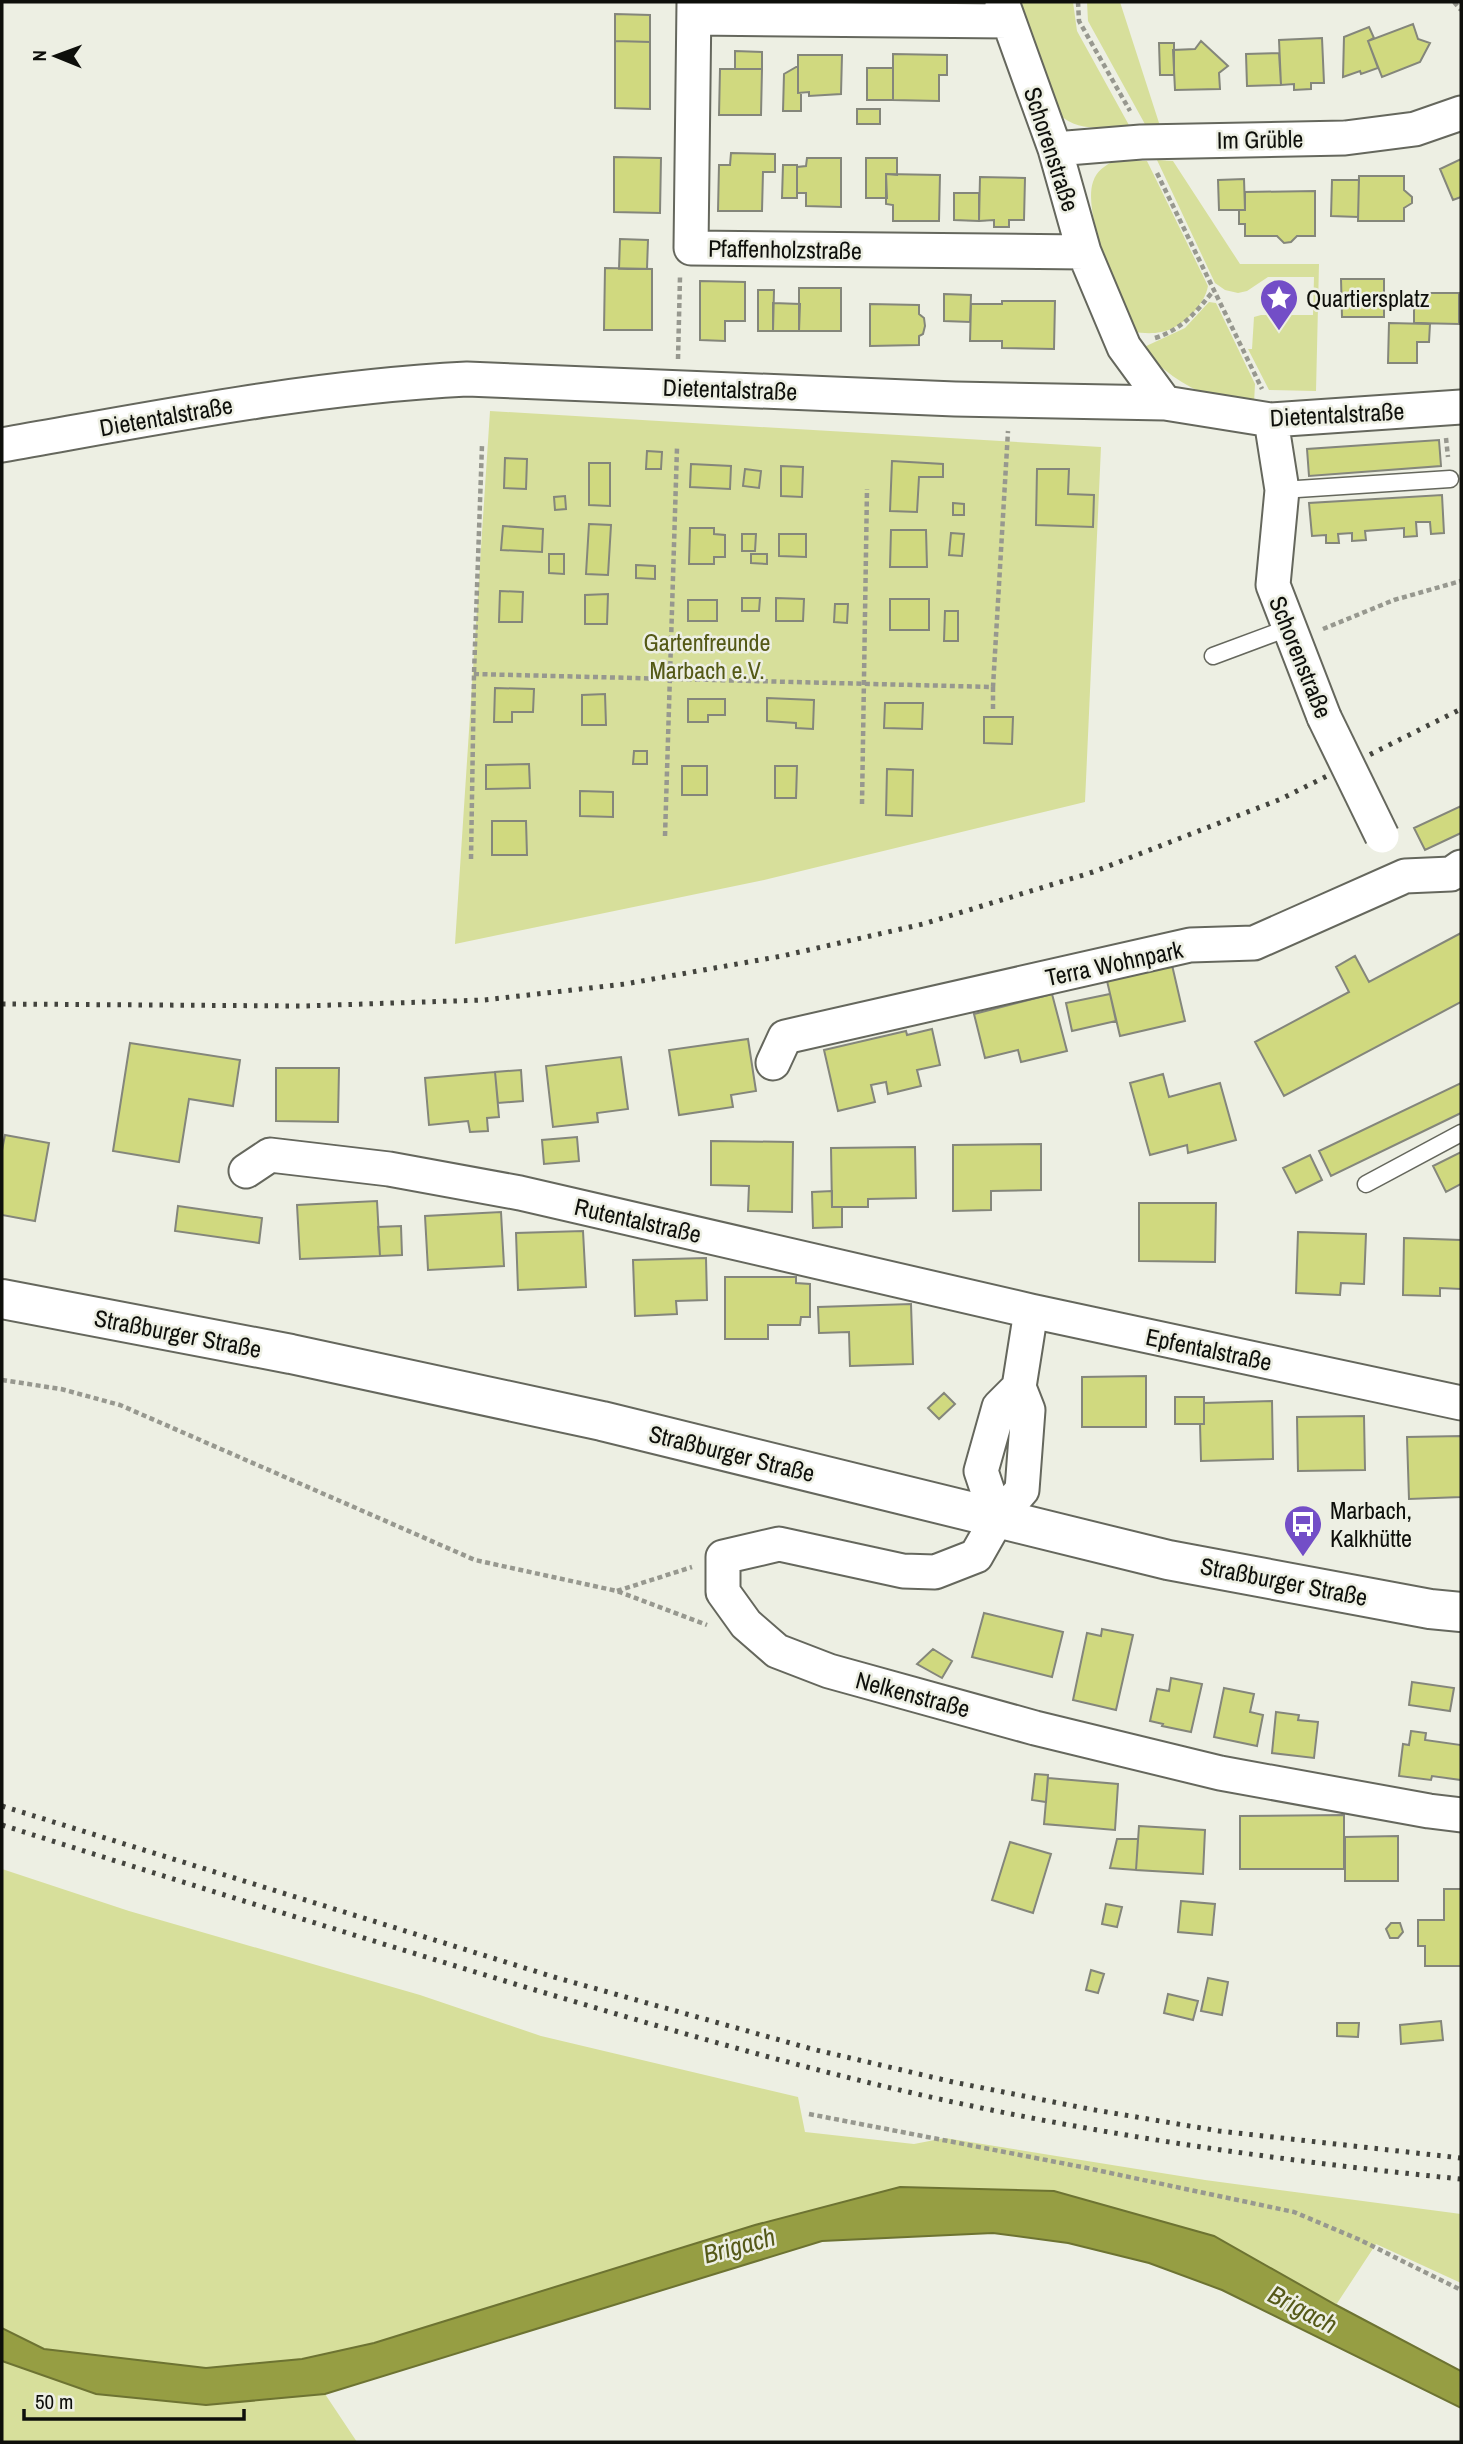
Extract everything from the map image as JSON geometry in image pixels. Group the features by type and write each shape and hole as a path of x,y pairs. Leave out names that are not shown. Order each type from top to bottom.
{"main road":[{"name":"Straßburger Straße","path":"2,1299 291,1354 602,1421 1168,1560 1461,1612"}],"street":[{"path":"694,10 1005,12"},
{"name":"Pfaffenholzstraße","path":"694,10 691,248 1084,252"},
{"name":"Schorenstraße","path":"1005,12 1055,149 1084,252 1124,347 1165,403"},
{"name":"Im Grüble","path":"1055,149 1141,142 1345,138 1415,128 1461,113"},
{"name":"Dietentalstraße","path":"2,445 255,400 408,382 467,379 1165,403 1271,420 1452,408"},
{"name":"Schorenstraße","path":"1271,420 1282,489 1273,585 1294,633 1324,717 1382,836 1405,876"},
{"name":"Terra Wohnpark","path":"773,1063 785,1037 1190,945 1254,943 1405,876 1458,876"},
{"name":"Rutentalstraße","path":"246,1171 270,1155 389,1169 520,1194 1031,1311"},
{"path":"723,1557 779,1544 903,1571 935,1572 976,1556 997,1519 1022,1490 1028,1410 1019,1387 1031,1311"},
{"name":"Epfentalstraße","path":"1031,1311 1461,1403"},
{"name":"Nelkenstraße","path":"723,1557 723,1592 746,1624 777,1651 829,1671 1035,1728 1220,1773 1461,1815"}],"lane":[{"path":"1282,489 1450,479"},
{"path":"1213,656 1294,633"},
{"path":"1366,1184 1461,1133"}],"path":[{"path":"1078,2 1079,21 1135,120 1141,142 1261,386 1271,420"},
{"path":"1454,2 1461,10"},
{"path":"678,387 680,264 691,248"},
{"path":"1124,347 1176,330 1193,316 1214,290"},
{"path":"993,709 1010,399"},
{"path":"1450,479 1452,408"},
{"path":"471,859 482,445"},
{"path":"665,836 677,447"},
{"path":"862,804 867,489"},
{"path":"1294,633 1461,581"},
{"path":"474,674 993,687"},
{"path":"2,1380 61,1389 120,1405 475,1560 617,1591 715,1628"},
{"path":"617,1591 723,1557"},
{"path":"809,2114 1082,2167 1293,2212 1358,2239 1461,2290"}],"green space":[{"path":"1019,2 1073,2 1077,31 1130,127 1083,126 1066,120 1059,114"},
{"path":"1087,2 1120,2 1160,126 1146,126 1088,21"},
{"path":"1115,160 1147,161 1208,286 1202,301 1191,315 1169,330 1154,333 1133,332 1097,235 1091,196 1093,182 1105,166"},
{"path":"1157,160 1173,161 1240,264 1319,264 1316,391 1269,390 1248,349 1252,349 1254,317 1313,315 1314,277 1268,277 1247,291 1238,293 1225,290 1215,283"},
{"path":"1209,302 1216,303 1255,384 1254,403 1220,399 1200,392 1165,370 1142,348 1185,328"},
{"name":"Gartenfreunde Marbach e.V.","path":"490,411 1101,447 1085,802 764,880 455,944"},
{"path":"2,1869 129,1911 420,1995 541,2036 798,2097 805,2132 914,2144 945,2138 1205,2180 1461,2214 1461,2283 1376,2244 1336,2305 1214,2236 1055,2191 900,2187 755,2225 374,2343 302,2359 206,2368 44,2349 2,2328"},
{"path":"2,2361 96,2394 206,2405 325,2394 357,2442 2,2442"}],"water":[{"name":"Brigach","path":"900,2187 1054,2191 1214,2236 1461,2371 1461,2408 1222,2290 1149,2263 1068,2243 993,2233 822,2241 325,2394 206,2405 96,2394 2,2361 2,2328 44,2349 206,2368 302,2359 374,2343 755,2225"}],"building":[{"path":"615,14 650,15 650,42 615,41"},
{"path":"1413,24 1418,39 1430,43 1420,62 1382,77 1368,41"},
{"path":"1369,27 1374,38 1368,41 1378,68 1343,77 1344,37"},
{"path":"1322,38 1324,83 1311,83 1311,89 1294,90 1294,84 1281,85 1279,40"},
{"path":"615,41 650,42 650,109 615,108"},
{"path":"1201,41 1228,66 1219,73 1220,89 1175,90 1173,50 1195,49"},
{"path":"1159,43 1174,43 1174,75 1160,75"},
{"path":"735,51 762,52 762,69 735,69"},
{"path":"1279,53 1281,85 1247,86 1246,54"},
{"path":"893,54 947,55 947,75 939,75 939,101 893,100"},
{"path":"798,55 842,55 841,94 809,96 809,92 798,93"},
{"path":"798,66 801,111 783,111 784,74"},
{"path":"867,68 893,68 893,100 867,100"},
{"path":"720,69 762,69 761,115 719,115"},
{"path":"857,109 880,109 880,124 857,124"},
{"path":"731,153 775,154 775,172 763,172 762,211 718,211 719,165 730,165"},
{"path":"614,157 661,158 660,213 614,212"},
{"path":"807,158 841,158 841,207 806,206 806,193 797,193 797,167 806,166"},
{"path":"866,158 897,158 897,175 886,174 887,198 866,198"},
{"path":"1461,159 1461,197 1453,200 1440,169"},
{"path":"783,165 797,165 797,198 782,198"},
{"path":"886,174 940,175 939,221 893,221 893,205 886,204"},
{"path":"1359,176 1404,176 1404,190 1412,197 1412,203 1404,208 1404,221 1358,221"},
{"path":"980,177 1025,178 1024,220 1009,220 1009,227 994,227 994,220 979,221"},
{"path":"1244,179 1245,210 1219,210 1218,180"},
{"path":"1332,180 1359,180 1358,217 1331,216"},
{"path":"1315,191 1315,236 1297,236 1291,242 1284,243 1277,236 1245,236 1245,224 1239,224 1239,210 1245,210 1245,192"},
{"path":"954,193 979,193 979,221 954,220"},
{"path":"620,239 648,240 647,269 619,269"},
{"path":"605,268 652,269 652,330 604,330"},
{"path":"1341,279 1384,279 1384,317 1342,317"},
{"path":"700,281 745,282 745,321 725,321 725,341 700,340"},
{"path":"799,288 841,288 841,331 799,331"},
{"path":"758,290 774,290 773,331 758,331"},
{"path":"1414,293 1459,293 1459,324 1414,323"},
{"path":"944,294 971,295 970,322 944,321"},
{"path":"1002,301 1055,301 1054,349 1002,348 1002,341 970,341 971,304 1002,304"},
{"path":"773,303 800,304 799,331 773,331"},
{"path":"870,304 919,305 919,314 924,318 925,326 923,334 919,336 919,345 870,346"},
{"path":"1389,323 1430,324 1429,342 1417,342 1417,363 1388,363"},
{"path":"1439,440 1441,466 1309,476 1307,449"},
{"path":"647,451 662,452 661,469 646,469"},
{"path":"505,458 527,459 526,489 504,488"},
{"path":"892,461 943,464 943,477 919,477 917,512 890,511"},
{"path":"589,463 610,463 610,506 589,505"},
{"path":"691,464 731,466 730,489 690,487"},
{"path":"781,466 803,467 802,497 781,496"},
{"path":"745,469 761,471 759,488 743,486"},
{"path":"1037,469 1069,469 1068,494 1094,495 1093,527 1036,525"},
{"path":"1442,495 1444,533 1431,534 1430,522 1416,522 1417,536 1404,537 1404,528 1365,531 1366,540 1352,541 1352,533 1338,534 1339,543 1326,543 1326,535 1312,536 1309,503"},
{"path":"565,496 566,509 555,510 554,497"},
{"path":"953,503 964,504 964,515 953,515"},
{"path":"589,524 611,525 608,575 586,574"},
{"path":"503,526 543,529 542,552 501,550"},
{"path":"690,528 714,528 714,534 725,535 725,557 714,557 714,564 689,564"},
{"path":"891,530 926,530 927,567 890,567"},
{"path":"951,533 964,534 962,556 949,555"},
{"path":"742,534 756,534 755,551 742,551"},
{"path":"779,534 806,534 806,557 779,556"},
{"path":"549,554 564,554 564,574 549,573"},
{"path":"751,554 767,554 767,564 751,563"},
{"path":"636,565 655,566 655,579 636,578"},
{"path":"500,591 523,592 522,622 499,622"},
{"path":"608,594 607,624 585,624 585,595"},
{"path":"742,598 760,598 759,611 742,611"},
{"path":"776,598 804,599 803,621 776,621"},
{"path":"890,599 929,599 929,630 890,630"},
{"path":"688,600 717,600 717,621 688,621"},
{"path":"835,604 848,604 847,623 834,622"},
{"path":"945,611 958,611 958,641 944,641"},
{"path":"495,688 534,689 533,712 512,712 512,722 494,722"},
{"path":"605,694 606,725 582,725 582,695"},
{"path":"767,698 814,700 813,729 796,728 796,723 767,721"},
{"path":"688,699 725,699 725,715 708,715 708,722 688,722"},
{"path":"885,703 923,703 922,729 884,728"},
{"path":"984,717 1013,717 1012,744 984,743"},
{"path":"634,751 647,751 647,764 633,764"},
{"path":"529,764 530,788 486,789 486,765"},
{"path":"682,766 707,766 707,795 682,795"},
{"path":"775,766 797,766 796,798 775,798"},
{"path":"887,769 913,770 912,816 886,815"},
{"path":"580,791 613,792 613,817 580,816"},
{"path":"1461,806 1461,833 1425,850 1414,828"},
{"path":"492,821 526,821 527,855 492,855"},
{"path":"1461,933 1461,1002 1284,1096 1255,1042 1349,992 1336,967 1355,956 1369,982"},
{"path":"1172,965 1185,1021 1120,1036 1107,981"},
{"path":"1052,994 1067,1051 1021,1062 1018,1050 985,1058 974,1014"},
{"path":"1110,994 1116,1021 1072,1031 1066,1003"},
{"path":"932,1029 940,1065 917,1070 921,1086 888,1094 886,1082 871,1085 875,1102 838,1111 824,1050 906,1031 907,1035"},
{"path":"748,1039 756,1091 731,1095 733,1107 679,1115 669,1050"},
{"path":"130,1043 240,1060 233,1106 189,1099 179,1162 113,1151"},
{"path":"621,1057 628,1109 597,1113 598,1122 553,1127 546,1066"},
{"path":"276,1068 339,1068 338,1122 276,1121"},
{"path":"521,1070 523,1101 498,1103 495,1072"},
{"path":"495,1072 499,1117 487,1118 488,1131 470,1132 468,1121 429,1125 425,1078"},
{"path":"1163,1074 1169,1097 1220,1083 1236,1140 1188,1153 1187,1145 1150,1155 1130,1083"},
{"path":"1461,1083 1461,1113 1331,1176 1319,1151"},
{"path":"5,1135 49,1143 35,1221 2,1215 2,1150"},
{"path":"577,1137 579,1161 544,1164 542,1140"},
{"path":"711,1141 793,1142 792,1212 748,1211 749,1186 711,1185"},
{"path":"1041,1144 1041,1190 991,1191 991,1210 953,1211 953,1145"},
{"path":"915,1147 916,1198 868,1199 868,1207 832,1207 831,1148"},
{"path":"1461,1152 1461,1184 1446,1192 1433,1166"},
{"path":"1310,1155 1322,1180 1296,1193 1283,1168"},
{"path":"832,1191 832,1207 842,1207 842,1227 813,1228 812,1192"},
{"path":"377,1201 380,1256 300,1259 297,1205"},
{"path":"1139,1203 1216,1203 1215,1262 1139,1261"},
{"path":"178,1206 262,1218 259,1243 175,1231"},
{"path":"501,1212 504,1266 428,1270 425,1216"},
{"path":"401,1226 402,1255 380,1256 378,1227"},
{"path":"583,1231 586,1287 518,1290 516,1233"},
{"path":"1298,1232 1366,1234 1364,1284 1341,1283 1340,1295 1296,1293"},
{"path":"1404,1238 1461,1240 1461,1289 1440,1288 1440,1296 1403,1295"},
{"path":"706,1258 707,1300 676,1301 677,1314 635,1316 633,1260"},
{"path":"725,1277 796,1277 796,1283 810,1284 810,1317 801,1317 800,1325 768,1325 768,1339 725,1339"},
{"path":"911,1304 913,1364 850,1366 849,1332 819,1333 818,1307"},
{"path":"1146,1376 1146,1427 1082,1427 1082,1377"},
{"path":"944,1393 955,1404 939,1419 928,1408"},
{"path":"1175,1397 1204,1397 1204,1424 1175,1424"},
{"path":"1272,1401 1273,1459 1201,1461 1200,1424 1204,1424 1204,1403"},
{"path":"1364,1416 1365,1470 1298,1471 1297,1417"},
{"path":"1461,1436 1461,1497 1409,1499 1407,1437"},
{"path":"984,1613 1063,1632 1052,1677 972,1657"},
{"path":"1102,1629 1133,1635 1116,1710 1073,1700 1087,1633 1101,1636"},
{"path":"933,1649 952,1661 942,1678 917,1664"},
{"path":"1171,1678 1202,1684 1191,1732 1150,1721 1157,1689 1169,1691"},
{"path":"1412,1682 1454,1688 1450,1711 1409,1705"},
{"path":"1224,1688 1254,1694 1250,1712 1263,1715 1257,1746 1214,1737"},
{"path":"1276,1712 1299,1715 1298,1720 1318,1722 1314,1758 1272,1753"},
{"path":"1411,1731 1426,1733 1425,1740 1461,1745 1461,1780 1432,1776 1431,1780 1399,1776 1403,1744 1409,1745"},
{"path":"1035,1774 1048,1775 1046,1802 1032,1800"},
{"path":"1048,1778 1118,1784 1115,1830 1044,1824"},
{"path":"1344,1815 1344,1869 1240,1869 1240,1816"},
{"path":"1139,1826 1205,1830 1203,1874 1136,1870"},
{"path":"1398,1836 1398,1881 1345,1881 1345,1837"},
{"path":"1117,1839 1138,1839 1136,1870 1110,1868"},
{"path":"1010,1842 1051,1854 1033,1913 992,1900"},
{"path":"1444,1889 1461,1889 1461,1966 1425,1966 1425,1946 1418,1946 1418,1920 1444,1920"},
{"path":"1181,1901 1215,1904 1212,1935 1178,1932"},
{"path":"1106,1904 1122,1907 1117,1927 1102,1924"},
{"path":"1391,1923 1400,1923 1403,1932 1398,1938 1390,1938 1386,1929"},
{"path":"1091,1970 1104,1974 1098,1993 1086,1990"},
{"path":"1208,1978 1228,1982 1222,2015 1201,2011"},
{"path":"1168,1994 1198,2001 1193,2020 1164,2013"},
{"path":"1441,2021 1443,2040 1401,2044 1400,2025"},
{"path":"1337,2023 1359,2023 1358,2037 1337,2036"}],"railway":[{"path":"2,1004 303,1006 484,1000 625,984 782,956 923,924 1093,872 1281,799 1461,709"},
{"path":"2,1806 554,1977 812,2049 953,2082 1219,2131 1461,2158"},
{"path":"2,1825 569,2000 898,2090 1142,2138 1269,2157 1461,2179"}],"place":[{"name":"Quartiersplatz","path":"1279,332"},
{"name":"Marbach, Kalkhütte","path":"1303,1558"}]}
